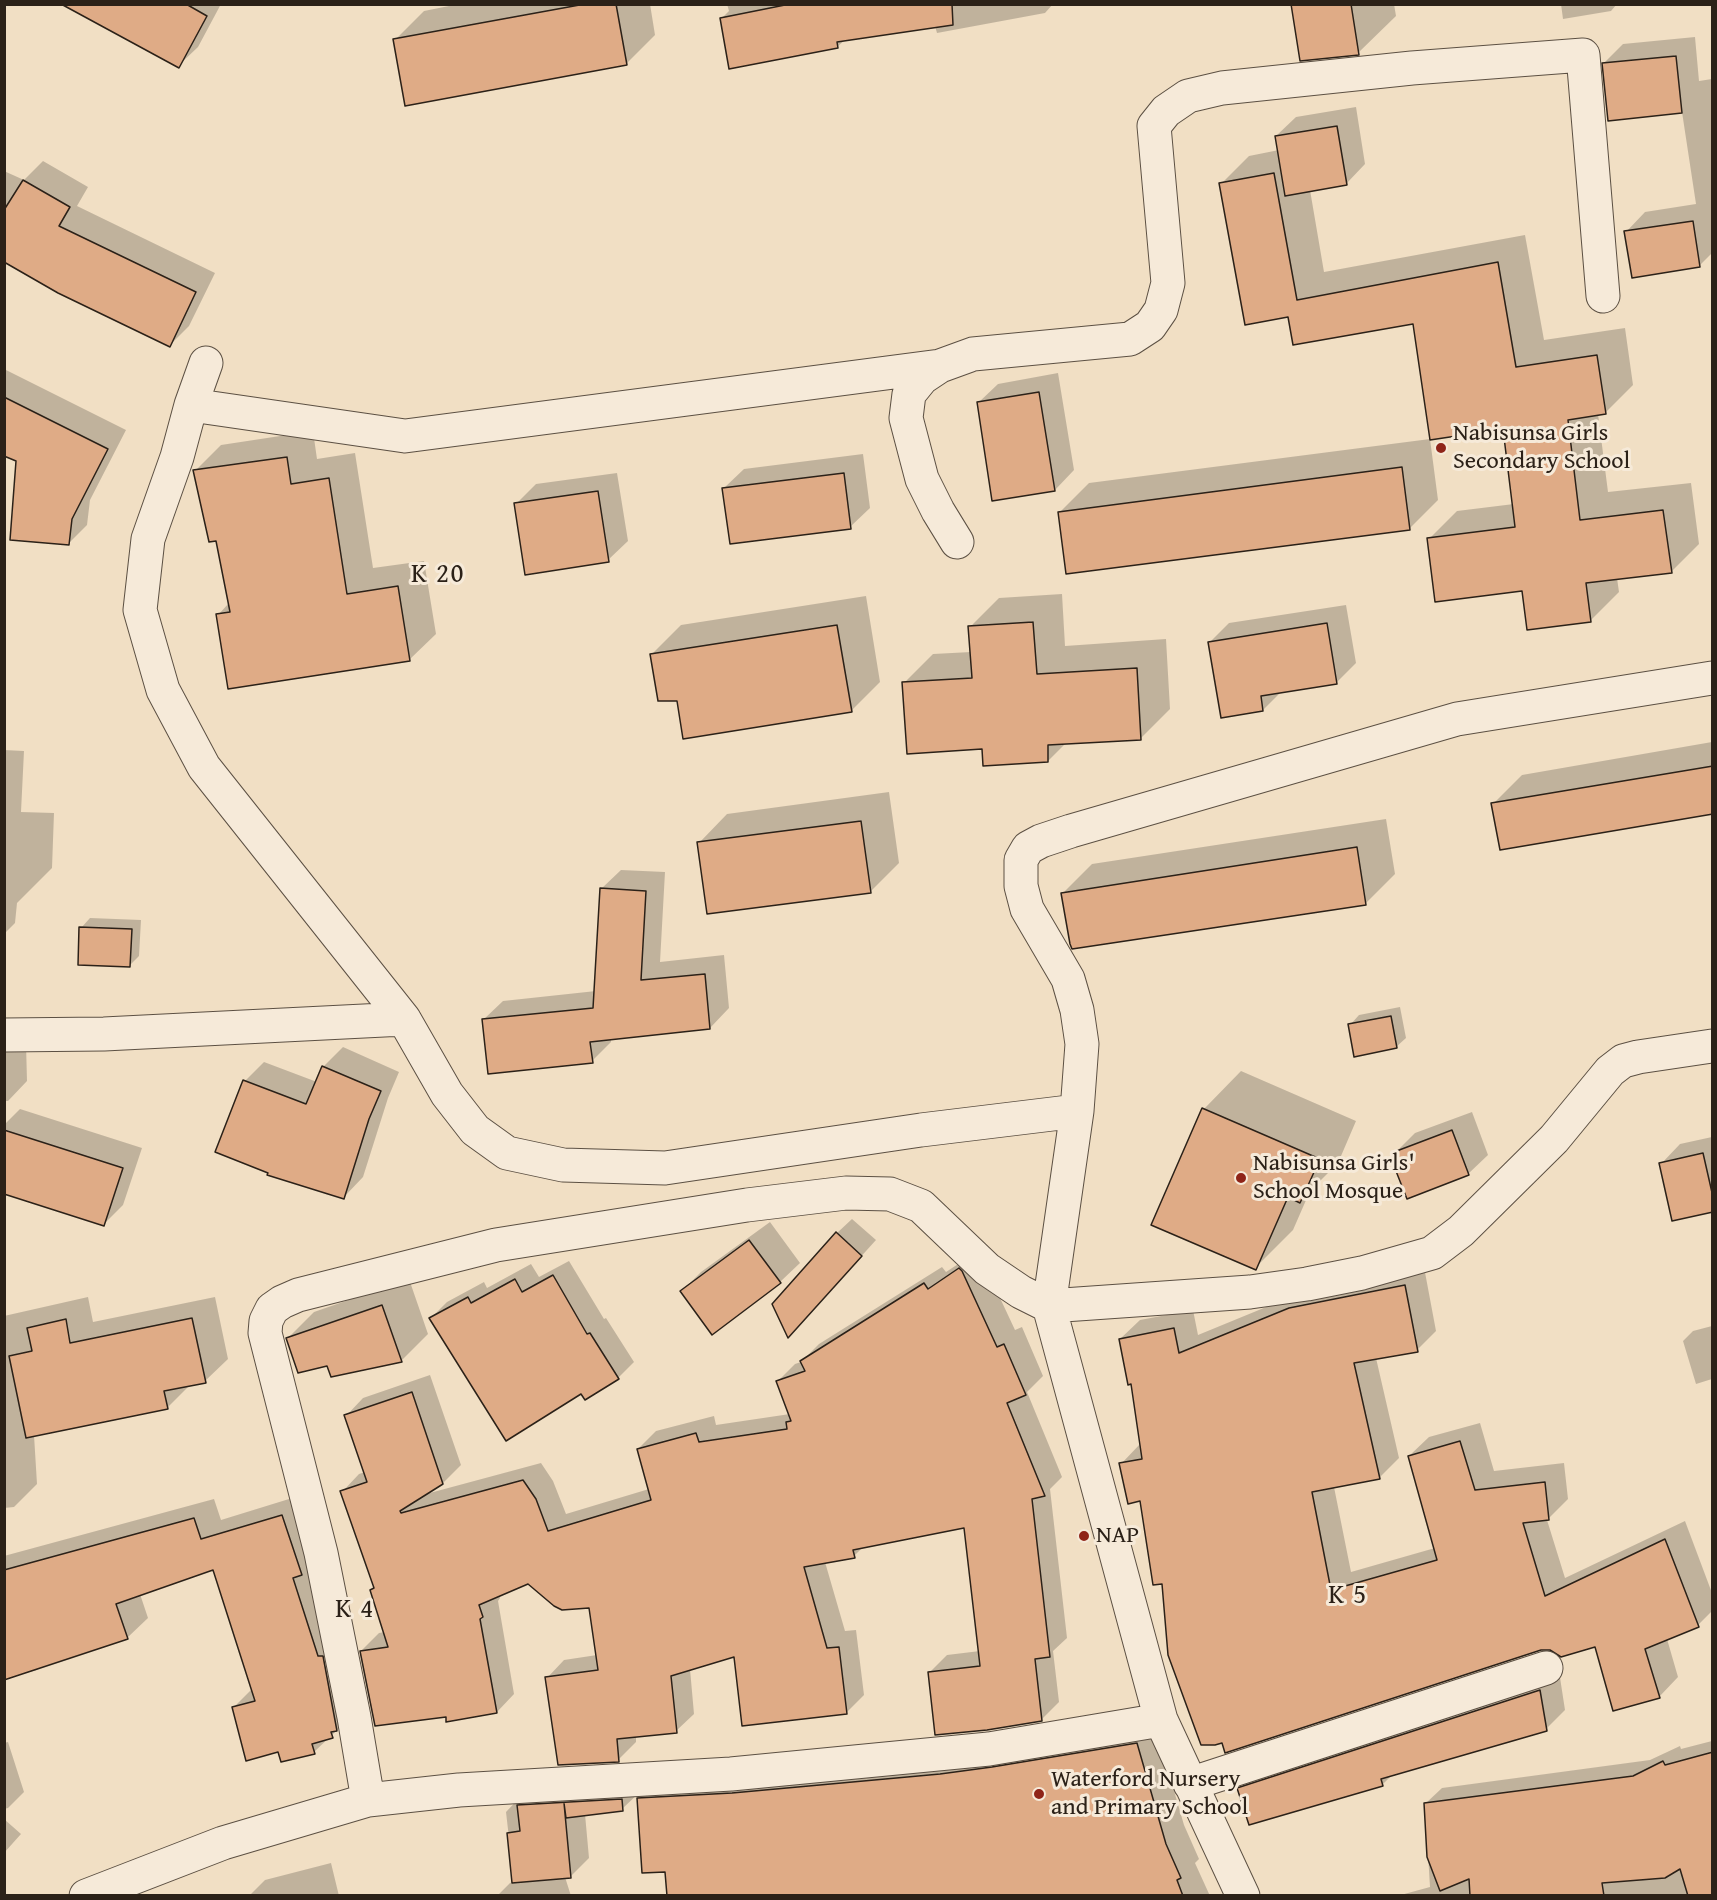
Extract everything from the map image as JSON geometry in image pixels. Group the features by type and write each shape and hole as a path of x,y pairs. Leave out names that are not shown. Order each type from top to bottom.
{"street":[{"path":"191,405 405,436 940,366 973,354 1130,339 1150,326 1161,310 1168,283 1154,126 1166,111 1188,96 1222,88 1412,68 1583,55 1604,296"},
{"path":"206,363 191,405 177,458 148,538 140,610 163,690 204,767 404,1020 447,1094 475,1130 507,1154 563,1166 665,1168 921,1130 1077,1111"},
{"path":"940,366 922,378 909,394 906,418 922,479 957,542"},
{"path":"1243,1896 1161,1720 1049,1306 1077,1111 1082,1044 1077,1010 1068,979 1027,909 1021,885 1021,860 1028,848 1071,831 1456,719 1713,678"},
{"path":"4,1035 116,1034 404,1020"},
{"path":"368,1800 321,1553 265,1333 266,1321 272,1309 277,1306 298,1295 496,1245 747,1205 846,1193 890,1194 921,1206 987,1269 1021,1292 1049,1306 1250,1292 1307,1284 1362,1273 1432,1253 1461,1231 1554,1139 1610,1071 1623,1061 1713,1046"},
{"path":"1190,1784 1546,1668"},
{"path":"86,1896 223,1843 368,1800 459,1790 731,1774 989,1749 1161,1720"}],"building":[{"path":"61,4 186,4 207,16 179,68"},
{"path":"585,4 616,4 627,65 405,106 393,39"},
{"path":"790,4 952,4 953,25 837,42 838,48 729,69 720,18"},
{"path":"1291,4 1351,4 1359,55 1300,61"},
{"path":"1676,56 1682,113 1608,121 1602,63"},
{"path":"1337,126 1347,185 1285,196 1275,136"},
{"path":"1274,173 1297,300 1498,262 1516,367 1597,355 1606,414 1568,420 1580,520 1663,510 1672,573 1586,583 1591,622 1527,630 1522,591 1435,602 1427,538 1515,527 1503,429 1430,440 1413,324 1293,345 1288,317 1245,325 1219,183"},
{"path":"23,180 70,207 59,226 196,292 170,347 58,293 4,262 4,210"},
{"path":"1693,221 1700,267 1632,278 1624,231"},
{"path":"1039,392 1055,491 992,501 977,402"},
{"path":"4,397 108,449 72,519 69,545 10,540 16,461 4,456"},
{"path":"287,457 291,484 329,478 347,594 398,586 410,661 228,689 216,614 230,612 216,541 209,542 193,470"},
{"path":"1402,467 1410,530 1066,574 1058,512"},
{"path":"844,473 851,529 730,544 722,488"},
{"path":"598,491 609,562 525,575 514,503"},
{"path":"1033,622 1037,674 1137,668 1141,740 1048,745 1048,762 983,766 982,749 907,754 902,682 972,678 968,626"},
{"path":"1327,623 1337,684 1261,696 1263,711 1221,718 1208,642"},
{"path":"837,625 852,712 683,739 677,701 658,701 650,654"},
{"path":"1713,766 1713,814 1500,850 1491,803"},
{"path":"861,821 871,893 707,914 697,842"},
{"path":"1357,847 1366,905 1072,949 1070,944 1061,893"},
{"path":"600,888 646,891 641,980 705,974 710,1029 590,1042 593,1063 488,1074 482,1019 593,1008"},
{"path":"79,927 132,929 130,967 78,965"},
{"path":"1391,1016 1397,1048 1354,1057 1348,1024"},
{"path":"322,1066 381,1091 369,1119 344,1199 267,1175 268,1173 215,1152 243,1080 306,1104"},
{"name":"Nabisunsa Girls' School Mosque","path":"1202,1108 1320,1159 1300,1203 1288,1197 1256,1270 1151,1225"},
{"path":"4,1130 123,1168 104,1226 4,1194"},
{"path":"1452,1130 1469,1175 1407,1199 1394,1166 1394,1152"},
{"path":"1703,1153 1713,1197 1713,1212 1672,1221 1659,1163"},
{"path":"836,1232 862,1256 788,1338 772,1304"},
{"path":"749,1240 781,1283 712,1335 680,1291"},
{"path":"959,1268 997,1347 1004,1344 1026,1395 1007,1403 1045,1496 1032,1499 1050,1657 1035,1659 1042,1721 935,1735 928,1672 980,1666 964,1528 853,1550 855,1558 804,1567 827,1648 839,1647 847,1714 742,1726 734,1657 671,1676 677,1733 617,1739 619,1762 558,1765 545,1677 598,1670 589,1608 562,1610 528,1584 479,1605 483,1617 480,1619 497,1713 446,1722 446,1717 375,1726 360,1651 388,1647 370,1590 374,1588 340,1491 367,1482 344,1415 412,1392 443,1484 400,1511 401,1513 523,1480 536,1499 548,1531 651,1500 637,1449 696,1433 699,1442 787,1429 786,1422 791,1421 776,1381 805,1371 800,1361 924,1283 928,1289"},
{"path":"553,1275 587,1334 590,1333 619,1379 585,1400 581,1394 506,1441 429,1318 468,1297 471,1303 515,1279 522,1292"},
{"path":"1405,1285 1418,1352 1354,1363 1380,1479 1312,1492 1331,1590 1437,1560 1408,1456 1460,1441 1475,1490 1545,1482 1549,1520 1523,1523 1545,1596 1665,1539 1699,1627 1645,1649 1660,1698 1613,1711 1595,1647 1561,1657 1550,1650 1541,1650 1225,1753 1222,1743 1201,1745 1168,1655 1162,1584 1153,1585 1140,1501 1128,1504 1119,1463 1142,1459 1131,1384 1128,1385 1119,1339 1174,1328 1179,1353 1289,1308"},
{"path":"382,1305 402,1362 331,1377 327,1366 298,1373 286,1338"},
{"path":"192,1318 206,1383 164,1391 168,1409 26,1438 9,1356 32,1351 27,1328 66,1319 70,1343"},
{"path":"282,1515 302,1575 293,1578 318,1656 323,1656 337,1731 331,1732 333,1738 312,1744 315,1754 281,1762 278,1752 246,1761 232,1707 255,1701 213,1570 116,1604 128,1639 4,1680 4,1570 194,1518 201,1539"},
{"path":"1540,1690 1547,1731 1381,1779 1383,1786 1249,1825 1237,1788"},
{"path":"1137,1743 1166,1844 1181,1878 1177,1880 1183,1896 667,1896 665,1872 642,1873 637,1798 732,1793 940,1774"},
{"path":"1713,1752 1713,1896 1688,1896 1680,1869 1665,1878 1602,1883 1604,1896 1470,1896 1469,1879 1440,1891 1427,1857 1424,1803 1633,1776 1663,1761 1665,1765"},
{"path":"622,1799 623,1811 566,1818 564,1803 571,1878 512,1883 507,1833 520,1831 517,1805"}],"place":[{"name":"Nabisunsa Girls Secondary School","path":"1441,448"},
{"name":"Nabisunsa Girls' School Mosque","path":"1241,1178"},
{"name":"NAP","path":"1084,1536"},
{"name":"Waterford Nursery and Primary School","path":"1039,1794"}],"district":[{"name":"K 20","path":"438,575"},
{"name":"K 5","path":"1348,1596"},
{"name":"K 4","path":"355,1610"}]}
